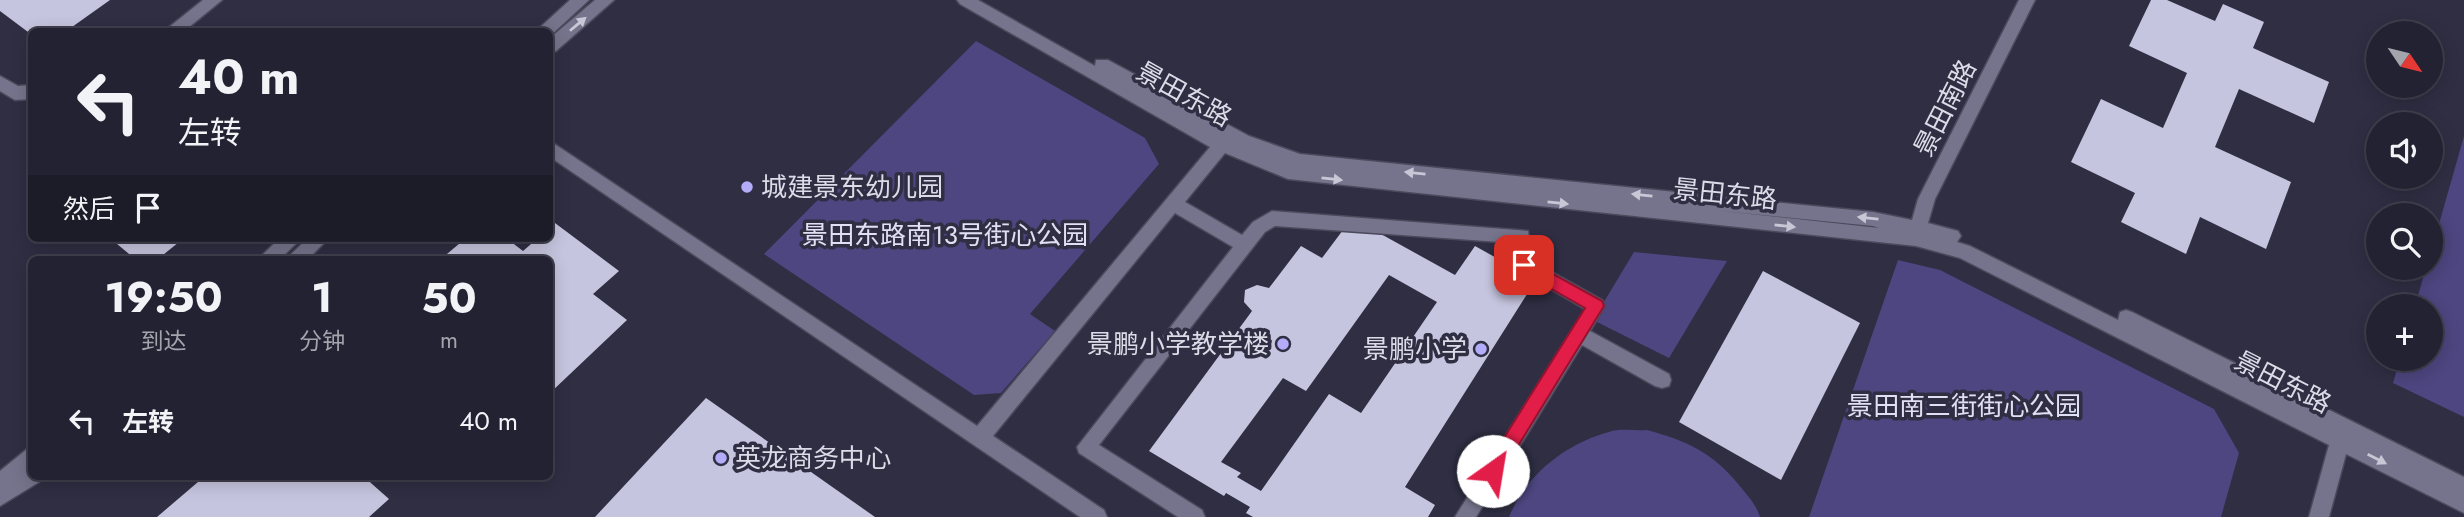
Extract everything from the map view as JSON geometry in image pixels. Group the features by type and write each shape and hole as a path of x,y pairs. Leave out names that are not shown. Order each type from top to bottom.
{"street":[{"path":"176,28 214,0"},
{"path":"548,28 581,0"},
{"path":"553,44 606,0"},
{"name":"景田东路","path":"965,0 1226,140"},
{"name":"景田东路","path":"989,0 1272,167 1313,177 1916,233 1980,258 2342,434 2464,487"},
{"name":"景田南路","path":"1916,233 1927,199 2026,0"},
{"path":"0,82 15,93 28,92"},
{"path":"979,438 1226,140"},
{"path":"553,150 1097,517"},
{"path":"1174,204 1244,245"},
{"path":"1195,517 1086,447 1244,245 1259,227 1272,218 1522,236 1524,265 1596,306 1465,517"},
{"path":"271,256 288,242"},
{"path":"299,256 315,242"},
{"path":"1579,334 1662,380"},
{"path":"2319,517 2342,434"},
{"name":"景田东路","path":"2342,434 2464,504"},
{"path":"0,484 28,458"},
{"path":"0,496 28,478"}],"green space":[{"name":"景田东路南13号街心公园","path":"976,41 1145,138 1159,164 1030,314 1055,331 1001,393 974,395 764,254"},
{"path":"2464,136 2464,417 2393,383 2396,371 2443,371 2443,294 2418,294 2423,280 2443,280 2443,210"},
{"path":"1634,252 1727,261 1669,358 1593,320"},
{"name":"景田南三街街心公园","path":"1898,260 1940,270 2214,409 2239,453 2221,517 1809,517"},
{"path":"1647,430 1687,444 1709,456 1739,485 1754,504 1760,517 1509,517 1516,502 1537,475 1549,463 1577,444 1613,431"}],"building":[{"path":"0,0 110,0 71,28 28,28 28,32 0,11"},
{"path":"2151,0 2167,0 2215,21 2223,4 2264,22 2253,48 2329,82 2314,123 2239,89 2215,147 2291,182 2266,249 2200,217 2186,254 2121,222 2135,193 2071,162 2101,99 2163,128 2187,73 2129,46"},
{"name":"景鹏小学教学楼","path":"1352,218 1455,275 1475,246 1536,280 1405,487 1435,505 1428,517 1253,517 1246,513 1250,507 1226,493 1224,496 1149,451 1252,311 1244,302 1245,290 1257,285 1269,288 1301,246 1322,258","holes":["1389,275 1437,302 1361,413 1329,394 1261,491 1237,477 1241,473 1221,462 1283,378 1306,391"]},
{"path":"555,223 619,271 593,294 627,320 553,390 553,256 445,256 461,242 511,242 523,251 533,242 553,242"},
{"path":"115,242 179,242 162,256 131,256"},
{"path":"1763,271 1860,323 1781,480 1679,422"},
{"name":"英龙商务中心","path":"706,398 875,517 595,517"},
{"path":"200,480 368,480 389,499 369,517 157,517"}],"place":[{"name":"城建景东幼儿园","path":"747,187"},
{"name":"景鹏小学教学楼","path":"1283,344"},
{"name":"景鹏小学","path":"1481,349"},
{"name":"英龙商务中心","path":"721,458"}],"route":[{"path":"1493,471 1596,306 1524,265"}]}
